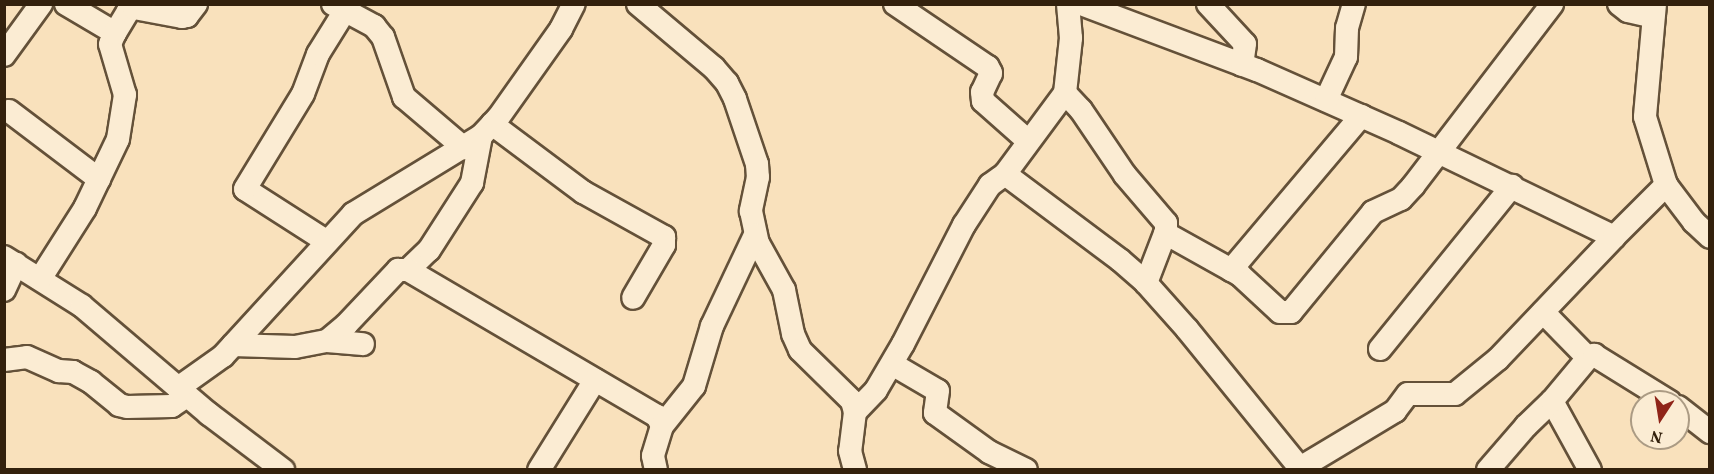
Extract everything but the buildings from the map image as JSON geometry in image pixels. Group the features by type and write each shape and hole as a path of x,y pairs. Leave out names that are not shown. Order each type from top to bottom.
{"street":[{"path":"4,55 41,4"},
{"path":"66,4 115,33"},
{"path":"40,279 85,208 118,139 125,95 110,44 115,33 128,11 134,8 182,17 187,16 196,4"},
{"path":"4,360 27,357 59,371 73,372 91,382 119,405 127,407 172,406 183,392 233,345 326,241 369,202 479,136 561,29 574,4"},
{"path":"638,4 714,68 727,83 757,164 758,177 751,211 755,235 784,290 793,334 800,350 852,401 855,412 850,451 852,468"},
{"path":"895,4 988,67 991,73 982,92 983,101 1028,141"},
{"path":"855,412 876,390 892,364 964,225 990,185 1005,174 1028,141 1060,103 1065,93 1071,38 1068,4"},
{"path":"1081,4 1242,65 1344,109 1512,186 1614,237"},
{"path":"1208,4 1243,41 1246,48 1242,65"},
{"path":"1344,109 1347,28 1354,4"},
{"path":"1165,234 1231,270 1280,312 1291,312 1373,213 1407,193 1441,153 1552,4"},
{"path":"1619,4 1629,11 1654,11 1645,117 1666,185 1694,222 1710,237"},
{"path":"326,241 245,189 303,94 339,7 374,26 383,37 404,97 664,237 664,245 633,298"},
{"path":"1231,270 1344,109 1359,57"},
{"path":"1065,93 1081,110 1125,175 1166,223 1165,234 1146,283"},
{"path":"9,111 99,179"},
{"path":"408,270 429,250 472,183 479,136"},
{"path":"1005,174 1120,260 1146,283 1187,329 1300,469 1395,411 1408,394 1445,396 1455,394 1498,359 1666,185"},
{"path":"1380,349 1512,186"},
{"path":"656,470 653,456 662,426 694,386 712,326 755,235"},
{"path":"4,290 10,260 82,306 183,392 283,470"},
{"path":"233,345 295,347 312,346 327,341 346,325 398,270 408,270 657,416 662,426"},
{"path":"1543,312 1587,358"},
{"path":"327,341 363,344"},
{"path":"1488,470 1526,426 1552,401 1587,358 1599,356 1651,390"},
{"path":"892,364 938,391 935,412 989,452 1026,470"},
{"path":"539,470 595,380"},
{"path":"1552,401 1590,470"},
{"path":"1690,416 1710,432"}]}
